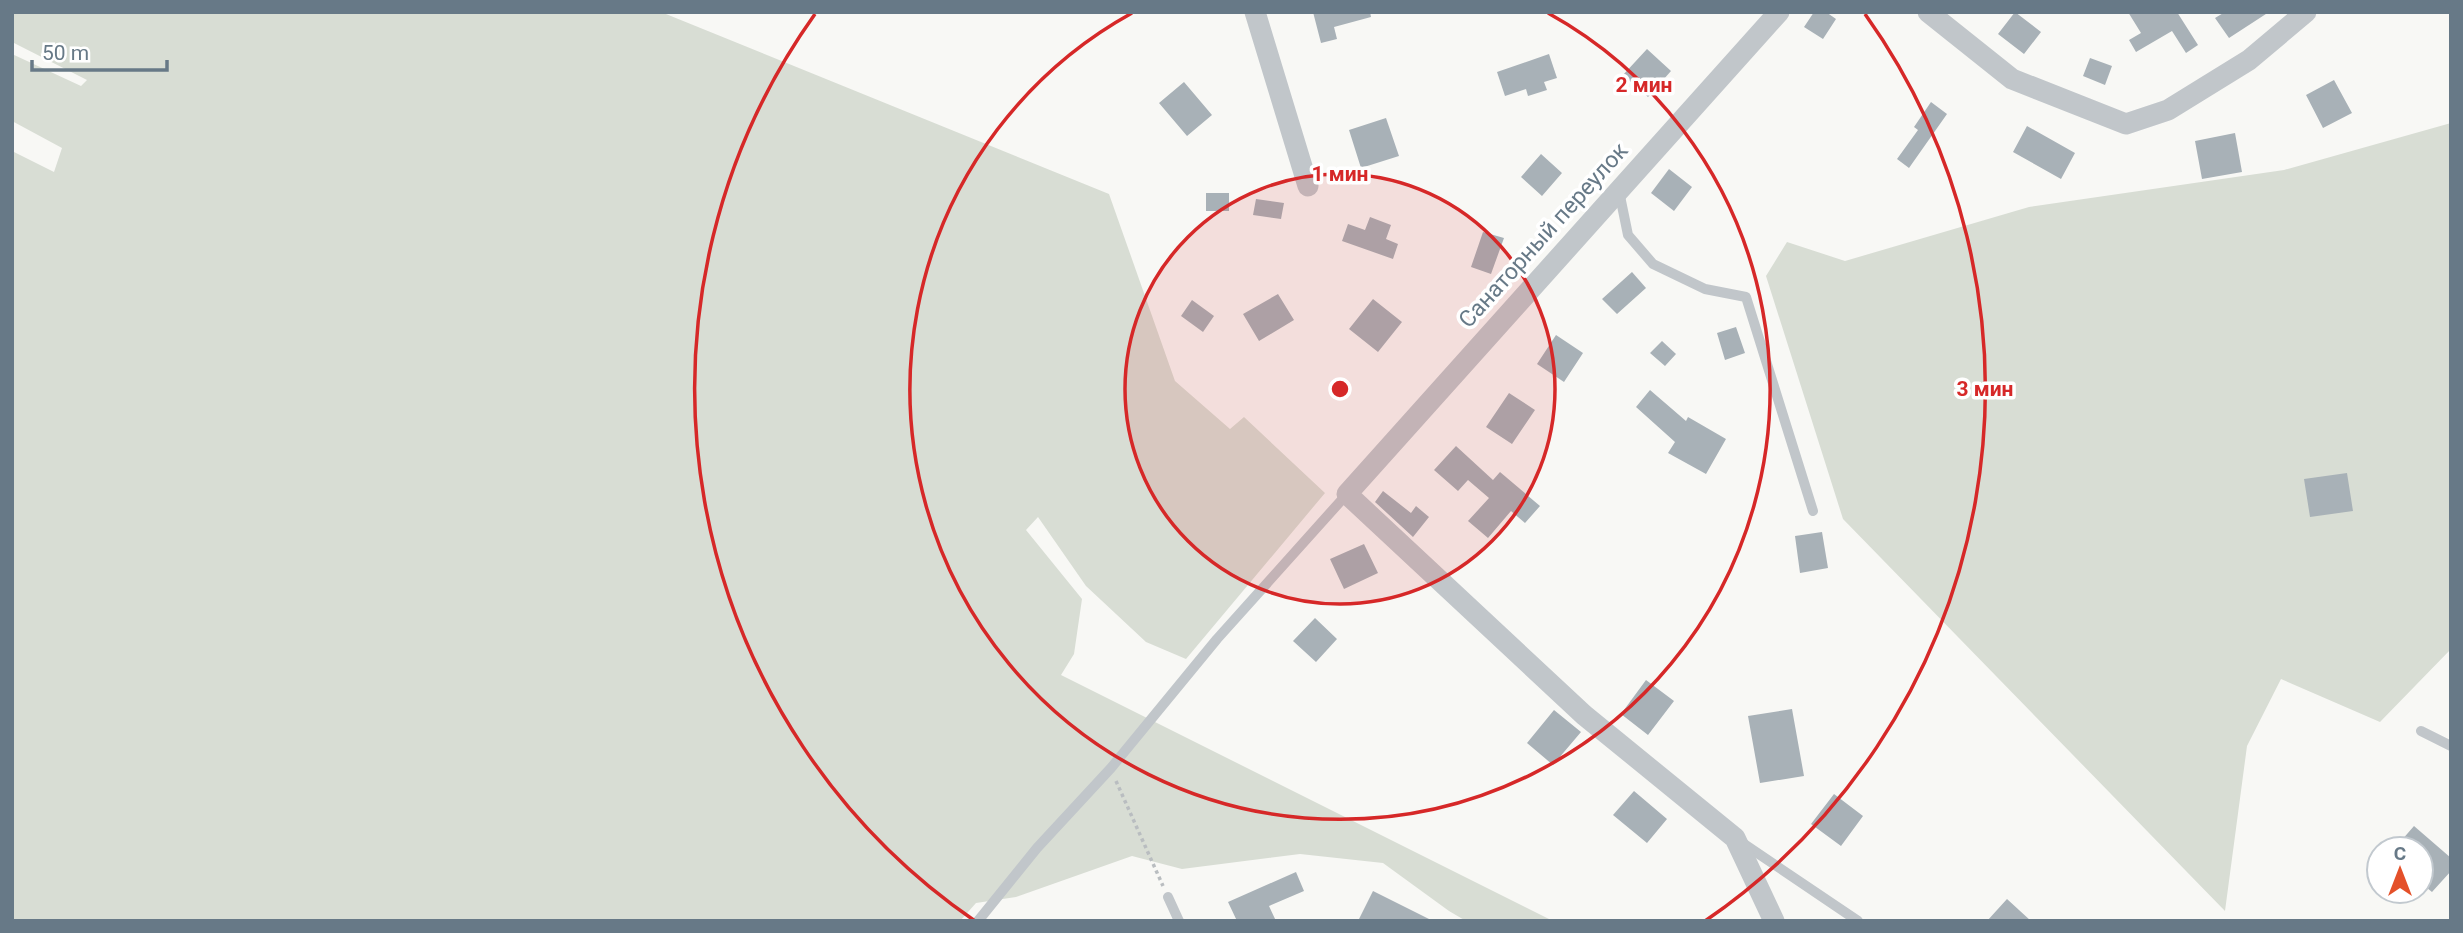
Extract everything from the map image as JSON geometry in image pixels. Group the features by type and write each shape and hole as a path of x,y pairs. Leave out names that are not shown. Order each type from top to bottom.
{"street":[{"name":"Санаторный переулок","path":"1347,494 1779,12"},
{"path":"1928,12 2012,79 2126,124 2168,110 2238,67 2306,12"},
{"path":"1253,14 1308,186"},
{"path":"1347,494 1584,715 1735,838 1774,921"}],"lane":[{"path":"1619,190 1628,235 1653,264 1705,289 1746,297 1813,511"},
{"path":"978,921 1037,848 1111,768 1217,639 1347,494"},
{"path":"2421,731 2451,746"},
{"path":"1735,838 1858,921"},
{"path":"1168,897 1179,921"}],"path":[{"path":"1111,768 1168,897"}],"shaded area":[{"path":"12,12 661,12 1109,194 1175,381 1230,429 1244,417 1325,493 1186,659 1146,642 1086,586 1038,517 1026,530 1082,599 1074,654 1061,675 1553,921 1466,921 1383,863 1300,854 1182,869 1132,856 1016,897 976,903 960,921 12,921 12,151 54,172 62,148 12,121 12,54 81,86 87,80 12,42"},
{"path":"2451,123 2451,649 2380,722 2281,679 2247,746 2225,911 1843,519 1766,276 1787,242 1845,261 2029,207 2284,170"}],"building":[{"path":"1313,12 1370,12 1371,17 1334,27 1337,39 1321,43"},
{"path":"1814,12 1826,12 1836,19 1823,39 1804,27"},
{"path":"2015,12 2041,32 2024,54 1998,34"},
{"path":"2128,12 2177,12 2198,45 2186,53 2172,31 2136,52 2129,40 2141,33"},
{"path":"2225,12 2269,12 2229,38 2215,18"},
{"path":"1647,49 1671,71 1648,97 1623,75"},
{"path":"1549,54 1557,78 1544,82 1547,90 1528,96 1526,89 1505,96 1497,72"},
{"path":"2090,58 2112,66 2105,85 2083,76"},
{"path":"2334,80 2352,113 2323,128 2306,95"},
{"path":"1184,82 1212,115 1187,136 1159,103"},
{"path":"1931,102 1947,114 1909,168 1897,159 1918,130 1914,127"},
{"path":"1386,118 1399,156 1361,168 1349,130"},
{"path":"2027,126 2075,153 2061,179 2013,152"},
{"path":"2235,133 2242,172 2202,179 2195,141"},
{"path":"1541,154 1562,173 1542,196 1521,177"},
{"path":"1669,169 1692,187 1674,211 1651,193"},
{"path":"1206,193 1229,193 1229,211 1206,211"},
{"path":"1256,199 1284,203 1281,219 1253,215"},
{"path":"1370,217 1391,225 1386,239 1398,244 1393,259 1342,241 1348,224 1365,230"},
{"path":"1483,232 1504,238 1491,274 1471,267"},
{"path":"1632,272 1646,288 1617,314 1602,299"},
{"path":"1278,294 1294,320 1259,341 1243,314"},
{"path":"1373,299 1402,322 1378,352 1349,329"},
{"path":"1192,300 1214,316 1203,332 1181,316"},
{"path":"1736,327 1745,353 1725,360 1717,333"},
{"path":"1556,335 1583,353 1564,382 1537,364"},
{"path":"1662,341 1676,354 1665,366 1650,353"},
{"path":"1650,390 1686,421 1688,417 1726,439 1706,474 1668,453 1675,442 1636,407"},
{"path":"1509,393 1535,410 1512,444 1486,427"},
{"path":"1456,446 1493,480 1500,472 1540,506 1525,523 1511,511 1488,538 1468,521 1489,498 1468,480 1458,491 1434,470"},
{"path":"2347,473 2353,511 2310,517 2304,479"},
{"path":"1383,491 1411,513 1416,506 1429,517 1413,537 1375,502"},
{"path":"1822,532 1828,568 1800,573 1795,536"},
{"path":"1364,544 1378,573 1344,589 1330,559"},
{"path":"1315,618 1337,639 1316,662 1293,641"},
{"path":"1646,680 1674,701 1648,735 1621,714"},
{"path":"1792,709 1804,776 1760,783 1748,716"},
{"path":"1554,710 1581,732 1553,765 1527,743"},
{"path":"1634,791 1667,819 1647,843 1613,815"},
{"path":"1834,794 1863,816 1841,846 1811,824"},
{"path":"2414,826 2424,835 2406,835"},
{"path":"2435,844 2451,858 2451,871 2435,889"},
{"path":"1296,872 1304,891 1269,906 1276,921 1237,921 1228,902"},
{"path":"1373,891 1433,921 1358,921"},
{"path":"2007,899 2031,921 1987,921"}]}
